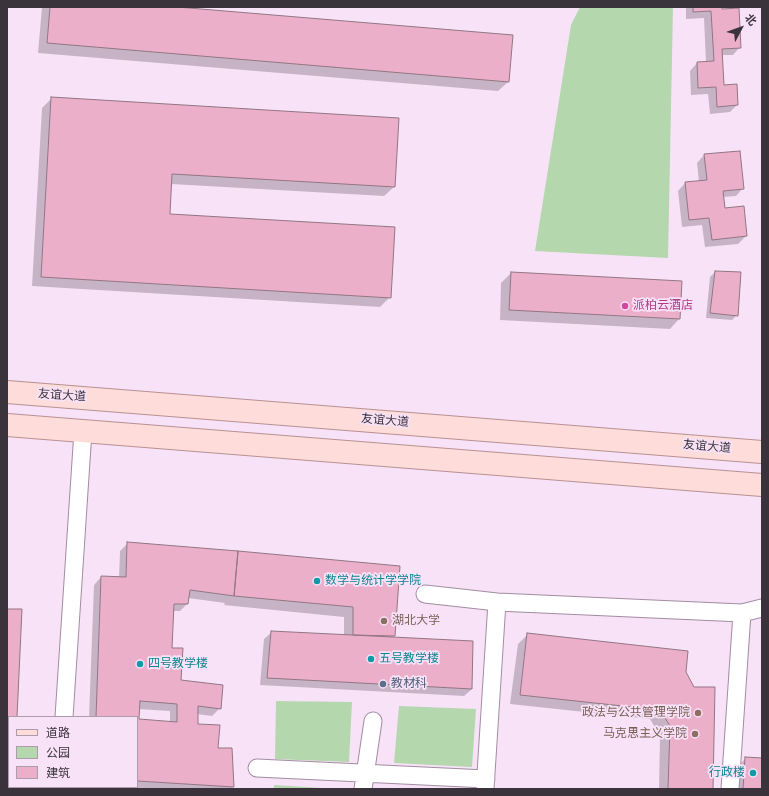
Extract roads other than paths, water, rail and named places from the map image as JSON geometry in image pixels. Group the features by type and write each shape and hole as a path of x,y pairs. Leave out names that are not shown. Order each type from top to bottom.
{"main road":[{"name":"友谊大道","path":"7,392 762,452"},
{"path":"7,426 762,485"}],"street":[{"path":"64,716 82,431"},
{"path":"425,594 497,602 742,613 762,608"},
{"path":"257,768 364,781 485,784 497,602"},
{"path":"730,789 742,613"},
{"path":"364,781 373,721"}],"place":[{"name":"派柏云酒店","path":"625,306"},
{"name":"数学与统计学学院","path":"317,581"},
{"name":"湖北大学","path":"384,621"},
{"name":"五号教学楼","path":"371,659"},
{"name":"四号教学楼","path":"140,664"},
{"name":"教材科","path":"383,684"},
{"name":"政法与公共管理学院","path":"698,713"},
{"name":"马克思主义学院","path":"695,734"},
{"name":"行政楼","path":"753,773"}]}
